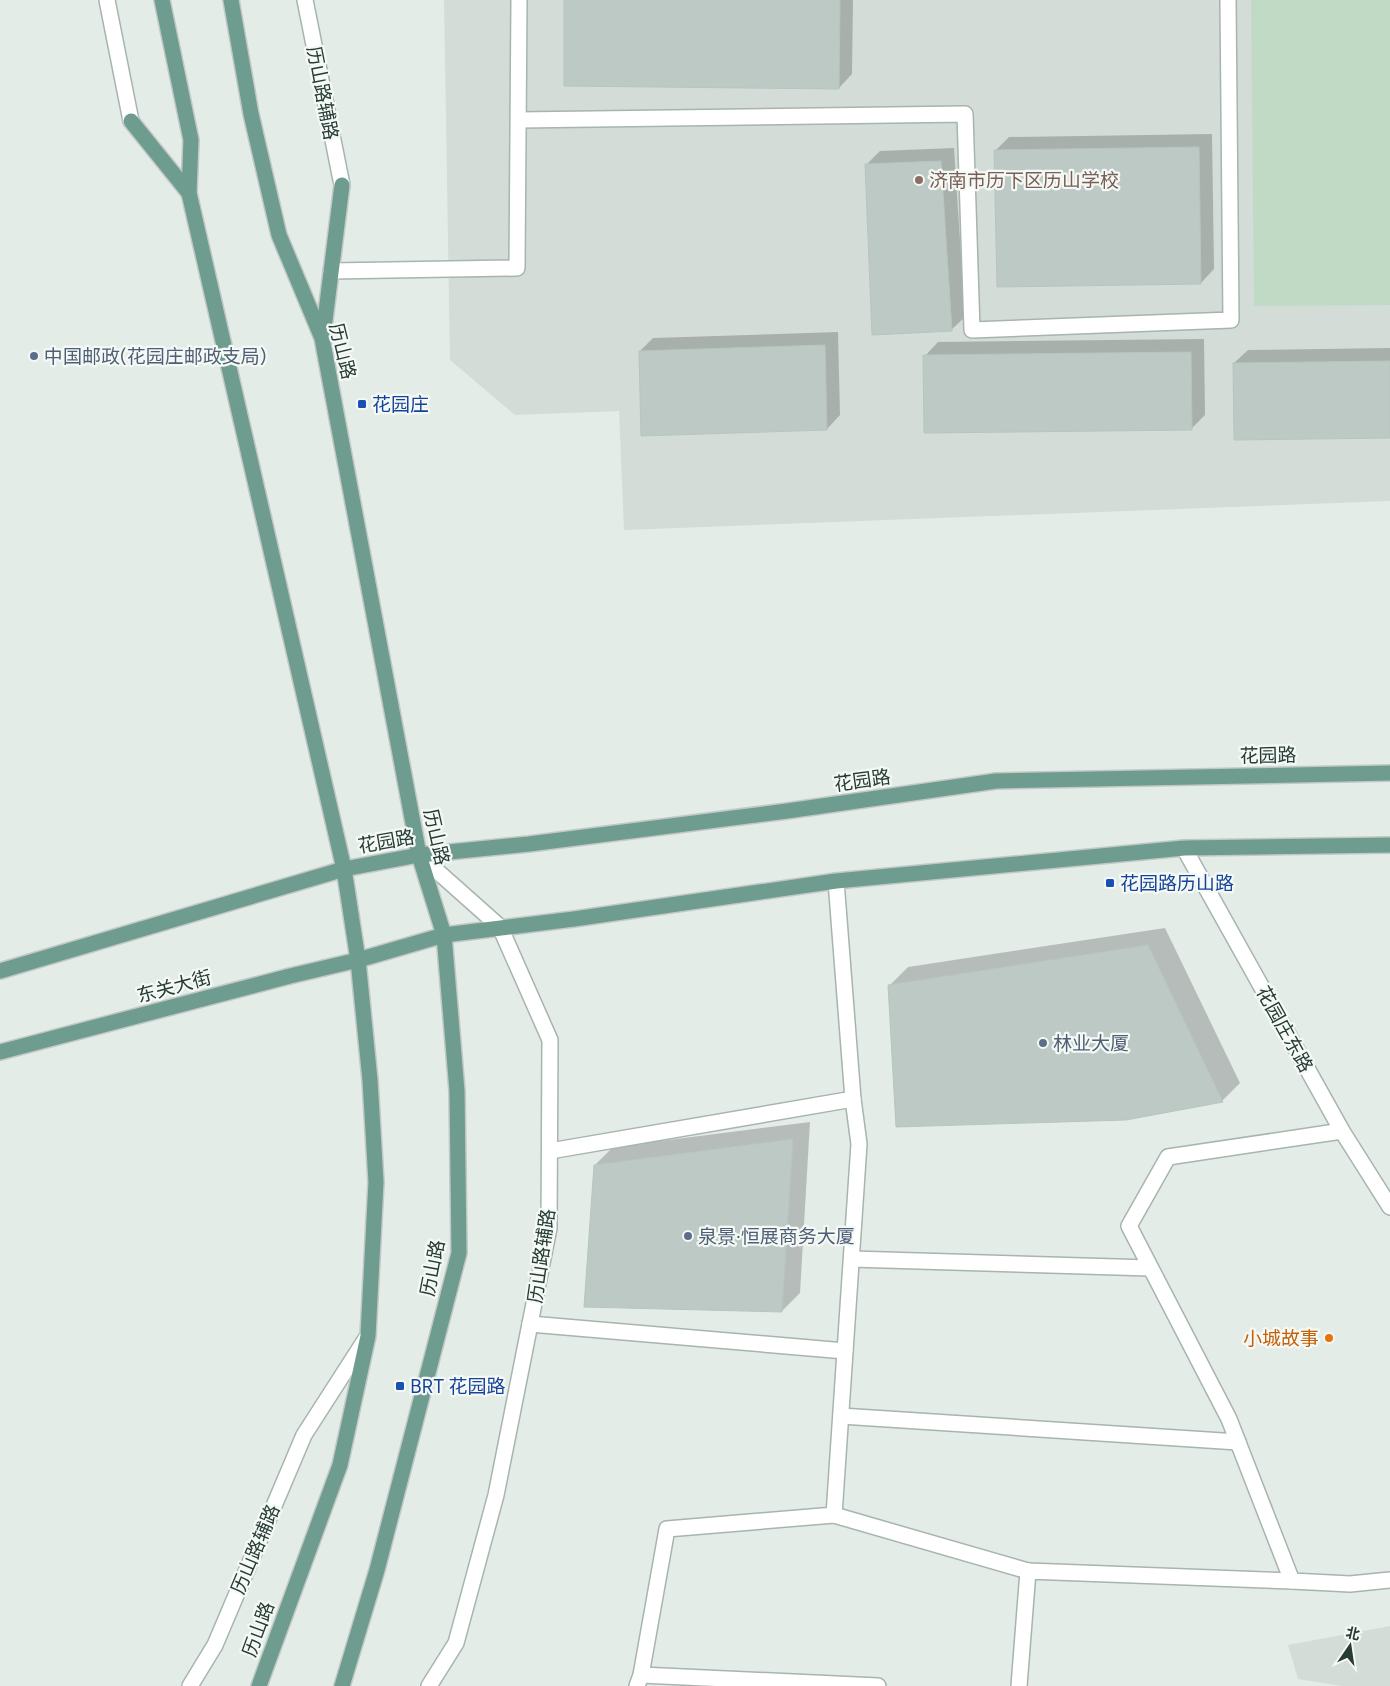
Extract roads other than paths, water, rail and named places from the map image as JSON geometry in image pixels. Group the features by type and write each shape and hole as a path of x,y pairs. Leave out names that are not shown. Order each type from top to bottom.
{"main road":[{"name":"历山路","path":"162,0 191,140 189,193 344,869 358,960 370,1080 376,1182 368,1336 340,1465 258,1686"},
{"name":"历山路","path":"231,0 251,114 279,235 322,338 419,855 444,935 457,1091 459,1252 377,1570 342,1686"},
{"path":"132,121 189,193"},
{"path":"322,338 342,185"},
{"name":"花园路","path":"344,869 419,855 529,844 787,811 996,781 1390,773"},
{"path":"358,960 444,935 574,919 836,881 1184,848 1390,845"},
{"path":"0,971 344,869"},
{"name":"东关大街","path":"0,1052 358,960"}],"street":[{"path":"107,0 132,121"},
{"name":"历山路辅路","path":"305,0 342,185"},
{"path":"331,271 517,268 519,0"},
{"path":"519,120 965,114 972,330 1231,320 1228,0"},
{"name":"花园庄东路","path":"1184,848 1342,1131 1390,1207"},
{"name":"历山路辅路","path":"419,855 500,928 550,1040 550,1228 496,1495 456,1643 429,1686"},
{"path":"834,1515 859,1144 853,1098 836,881"},
{"path":"550,1151 853,1098"},
{"path":"1292,1581 1229,1419 1129,1226 1168,1157 1342,1131"},
{"path":"852,1259 1150,1268"},
{"path":"530,1324 845,1351"},
{"name":"历山路辅路","path":"190,1686 215,1645 304,1435 368,1336"},
{"path":"841,1416 1238,1442"},
{"path":"878,1686 639,1680 667,1529 834,1515 1028,1571 1350,1584 1390,1580"},
{"path":"1019,1686 1028,1571"}],"place":[{"name":"济南市历下区历山学校","path":"919,180"},
{"name":"中国邮政(花园庄邮政支局)","path":"34,356"},
{"name":"花园庄","path":"362,404"},
{"name":"花园路历山路","path":"1110,883"},
{"name":"林业大厦","path":"1043,1043"},
{"name":"泉景·恒展商务大厦","path":"688,1236"},
{"name":"小城故事","path":"1329,1338"},
{"name":"BRT 花园路","path":"400,1386"}]}
